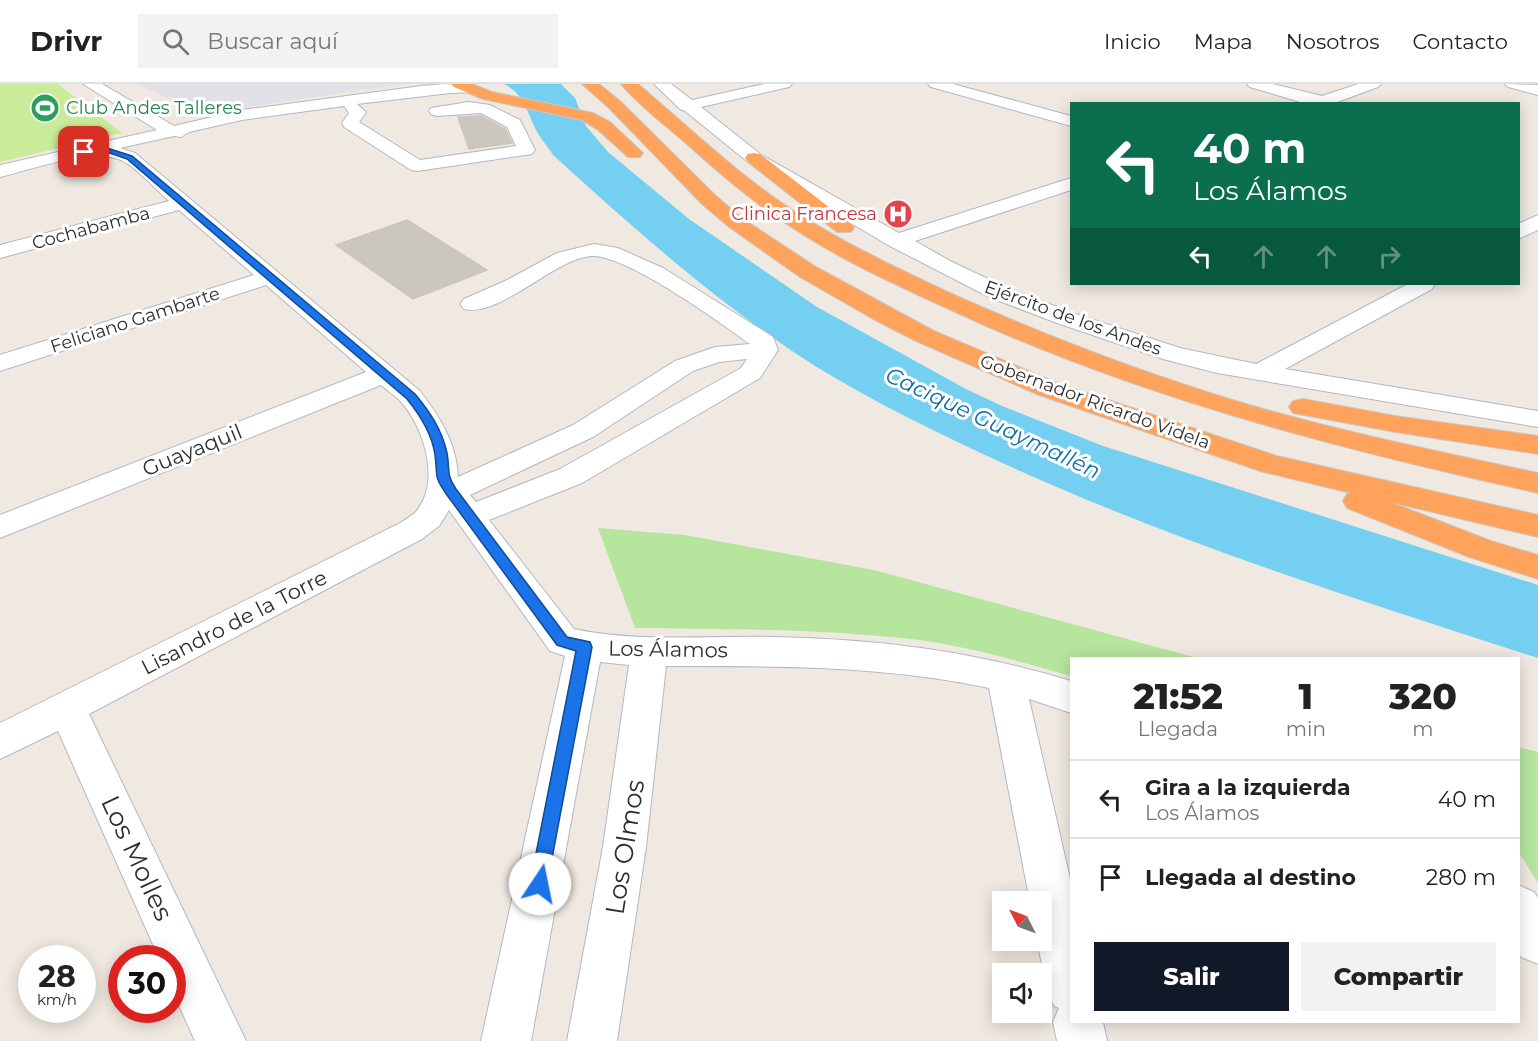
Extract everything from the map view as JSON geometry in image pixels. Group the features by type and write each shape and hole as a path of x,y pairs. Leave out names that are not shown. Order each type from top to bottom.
{"highway":[{"name":"Gobernador Ricardo Videla","path":"590,84 614,104 708,200 769,247 883,315 994,367 1048,389 1270,464 1538,526"},
{"path":"463,86 488,96 581,113 604,126 645,164"},
{"name":"Gobernador Ricardo Videla","path":"646,89 754,192 788,216 854,255 990,320 1136,375 1238,410 1344,438 1538,483"},
{"path":"754,158 823,214 898,264 990,320"},
{"path":"677,194 722,229 808,272"},
{"path":"1136,375 1395,424 1538,445"},
{"path":"1270,464 1448,537 1538,567"}],"street":[{"path":"91,84 170,130 181,133 276,117 351,113 410,100 484,108 514,124 526,150 417,166 350,123 351,113"},
{"path":"0,171 170,130 265,110 410,100 454,94 463,86 492,84"},
{"path":"686,106 784,84"},
{"path":"936,84 1070,121"},
{"path":"1255,84 1318,102 1373,84"},
{"path":"1513,84 1538,90"},
{"name":"Ejército de los Andes","path":"646,89 686,106 754,158 895,241 967,279 1065,318 1172,354 1258,373 1538,419"},
{"path":"351,113 372,118"},
{"path":"84,152 138,151 200,131"},
{"path":"138,151 182,203 411,397 424,413 434,431 454,496"},
{"path":"895,241 1070,184"},
{"name":"Cochabamba","path":"0,252 182,203"},
{"path":"1520,231 1538,221"},
{"path":"1520,242 1538,247"},
{"path":"454,496 571,476 750,373 765,350 764,342 731,320 649,270 613,252 594,250 554,262 520,283 472,304"},
{"name":"Feliciano Gambarte","path":"0,363 270,277"},
{"path":"1258,373 1422,285"},
{"path":"454,496 583,431 684,366 715,355 765,350"},
{"name":"Guayaquil","path":"0,526 384,374"},
{"name":"Los Álamos","path":"454,496 562,641 585,647 649,652 772,651 843,654 917,662 1005,677 1070,697"},
{"name":"Lisandro de la Torre","path":"0,742 411,531 432,515 438,499 454,496"},
{"path":"506,1041 540,884 585,647"},
{"name":"Los Olmos","path":"592,1041 623,865 639,755 649,652"},
{"path":"1005,677 1070,984"},
{"name":"Los Molles","path":"67,708 221,1041"},
{"path":"1520,911 1538,940"},
{"path":"1078,1023 1082,1041"}],"shaded area":[{"path":"137,84 404,84 202,114"}],"green space":[{"name":"Club Andes Talleres","path":"0,84 58,84 122,133 0,162"},
{"path":"598,528 685,535 874,570 1193,657 1070,657 1070,676 977,651 884,636 742,629 635,628"},
{"path":"1520,748 1538,752 1538,883 1520,854"}],"water":[{"name":"Cacique Guaymallén","path":"504,84 561,84 575,98 586,126 608,152 689,219 817,307 966,389 1002,406 1103,446 1538,585 1538,658 1258,565 1120,513 985,455 862,393 815,366 760,329 640,232 553,155 539,135 522,100"}],"building":[{"path":"481,116 505,129 512,143 469,149 458,117"},
{"path":"407,220 487,270 413,299 336,245"}],"place":[{"name":"Club Andes Talleres","path":"45,108"},
{"name":"Clinica Francesa","path":"898,214"}],"route":[{"path":"84,152 110,151 129,157 411,397 424,413 434,431 441,454 442,479 451,492 562,641 585,647 540,884"}]}
